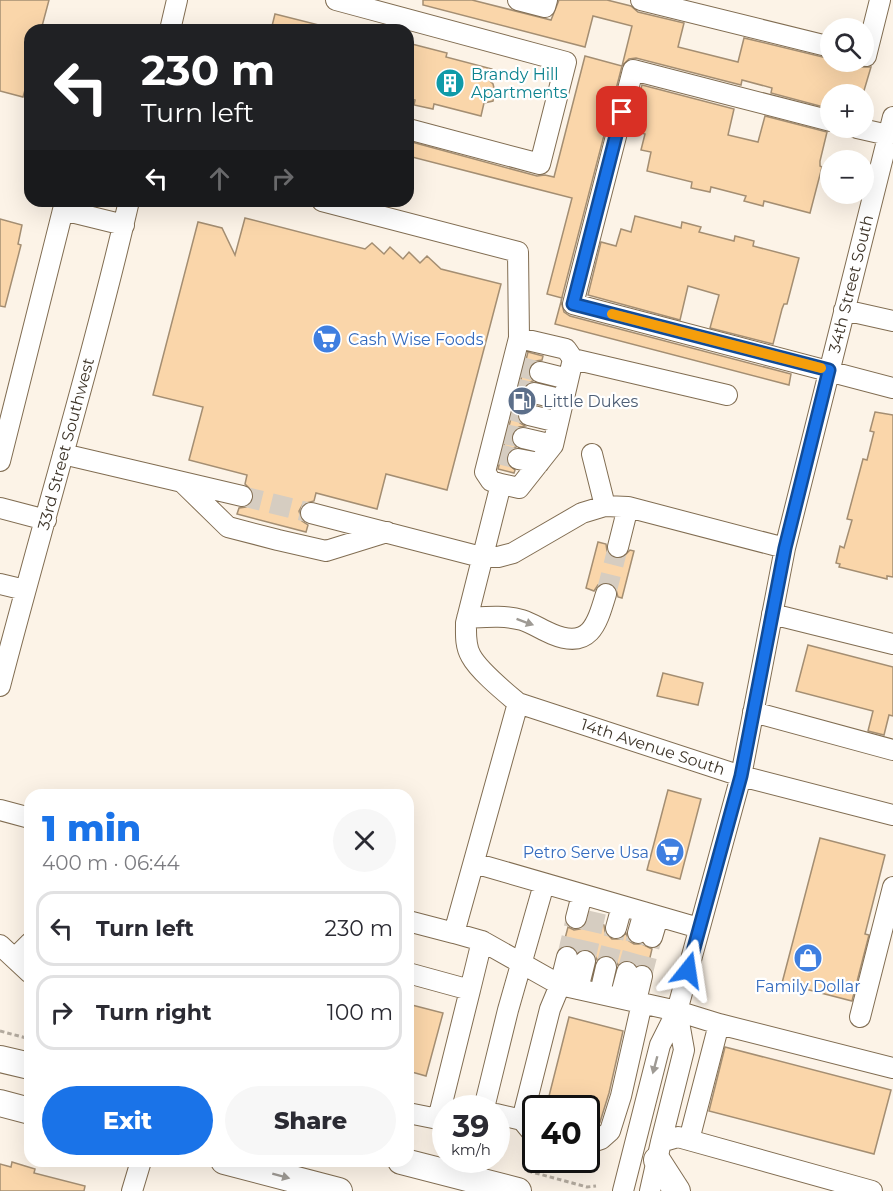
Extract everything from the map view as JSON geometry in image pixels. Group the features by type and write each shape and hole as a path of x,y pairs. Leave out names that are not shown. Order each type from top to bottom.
{"main road":[{"path":"0,1059 24,1065"},
{"path":"0,1104 24,1110"},
{"path":"659,1151 677,1191"},
{"path":"414,1163 518,1180"},
{"path":"247,1167 339,1191"}],"street":[{"path":"171,24 177,0"},
{"path":"336,0 566,62 540,164 414,131"},
{"path":"518,0 545,7 547,0"},
{"path":"641,0 820,44"},
{"path":"874,24 880,0"},
{"path":"820,118 633,70 573,304 893,388"},
{"path":"874,127 890,126"},
{"name":"34th Street South","path":"623,1191 660,1045 677,1011 741,776 785,548 890,126"},
{"name":"33rd Street Southwest","path":"0,686 128,207"},
{"path":"345,207 518,252 519,338 524,368 507,435 494,453 485,472 491,482 519,488 553,445 573,359"},
{"path":"0,461 63,210 123,225"},
{"path":"844,310 893,321"},
{"path":"519,338 566,349 573,359 727,395"},
{"path":"524,368 568,379"},
{"path":"519,389 564,400"},
{"path":"513,411 558,422"},
{"path":"507,435 553,445"},
{"path":"63,454 242,496"},
{"path":"592,454 605,506"},
{"path":"518,459 540,463"},
{"path":"183,483 228,527 278,540 326,551 387,532"},
{"name":"14th Avenue South","path":"501,484 467,618 466,640 471,656 497,685 518,703 741,776 893,815"},
{"path":"311,513 482,557 498,558 513,553 582,513 605,506 628,507 785,548"},
{"path":"618,547 628,507"},
{"path":"0,508 46,520"},
{"path":"0,584 25,590"},
{"path":"467,618 491,616 524,620 553,635 574,640 584,637 592,630 606,594"},
{"path":"772,614 893,644"},
{"path":"454,933 518,703"},
{"path":"753,712 893,750"},
{"path":"0,810 24,816"},
{"path":"474,863 699,928"},
{"path":"487,1095 544,884"},
{"path":"860,1017 893,887"},
{"path":"576,918 582,895"},
{"path":"616,928 622,906"},
{"path":"645,935 651,914"},
{"path":"414,923 482,941 521,964 569,987 677,1011 719,1024 893,1068"},
{"path":"447,1095 482,941"},
{"path":"0,945 24,967"},
{"path":"15,958 24,949"},
{"path":"535,1095 550,1010 569,987 576,959"},
{"path":"600,993 606,967"},
{"path":"600,1139 610,1131 621,1096 633,1001 634,974"},
{"path":"414,975 470,990"},
{"name":"34th Street South","path":"650,1191 684,1050 677,1011"},
{"path":"689,1140 719,1024"},
{"path":"414,1114 432,1118"},
{"path":"659,1151 678,1137 873,1191"},
{"path":"132,1191 139,1167"}],"path":[{"path":"0,1031 24,1037"},
{"path":"518,1180 588,1189 596,1186"}],"building":[{"path":"0,0 49,0 43,24 24,24 23,97 0,91"},
{"path":"423,0 472,0 551,20 559,0 607,0 631,6 638,12 684,23 678,47 738,62 744,38 820,56 820,72 870,72 866,84 820,84 820,106 771,93 772,88 742,80 741,85 636,58 629,59 622,66 632,26 593,16 585,47 423,5"},
{"path":"275,14 315,24 272,24"},
{"name":"Brandy Hill Apartments","path":"414,45 447,53 446,57 492,69 490,81 495,92 493,101 484,103 481,116 434,104 433,109 414,105"},
{"path":"585,56 622,66 562,298 547,294 572,198 414,158 414,143 537,176 554,177"},
{"path":"642,85 734,109 728,135 758,142 765,116 820,130 820,138 826,138 823,150 820,150 820,175 810,213 764,201 763,206 744,201 746,196 711,187 710,192 691,188 692,182 647,171 651,152 641,150 645,134 630,130"},
{"path":"635,216 681,228 682,222 701,227 699,232 734,241 735,236 754,241 753,246 799,258 787,304 784,304 782,309 773,344 710,328 719,295 688,286 680,320 588,295 601,242 616,246 621,229 631,232"},
{"name":"Cash Wise Foods","path":"245,218 365,249 372,243 384,254 390,247 403,259 409,252 420,263 427,256 441,269 501,284 447,490 386,474 377,509 316,493 314,501 303,504 299,511 302,521 308,525 306,532 237,514 239,508 246,507 253,499 253,492 245,484 247,475 189,460 203,407 153,395 198,222 222,228 235,255"},
{"path":"0,219 22,225 18,244 21,245 5,307 0,306"},
{"path":"561,301 564,312 570,316 791,374 789,385 555,324"},
{"path":"528,352 543,356 542,360 531,364 528,375 533,381 526,384 523,390 523,397 529,403 520,407 517,418 525,426 514,430 511,441 516,447 509,451 506,457 507,463 515,470 514,473 498,469"},
{"path":"875,412 893,415 893,577 887,576 887,579 839,567 840,564 836,563 840,546 844,548 852,520 847,519 863,459 867,460 874,432 870,431"},
{"path":"598,542 606,544 607,551 615,558 622,558 630,550 634,551 622,598 618,597 615,586 609,582 598,585 594,591 586,588"},
{"path":"808,645 893,667 893,716 889,715 884,735 868,731 873,711 796,691"},
{"path":"663,673 703,683 698,705 657,696"},
{"path":"668,790 701,799 680,879 647,870"},
{"path":"820,838 885,855 865,934 869,935 852,1001 782,983"},
{"path":"588,920 604,925 605,932 612,939 620,939 626,933 629,941 652,949 648,966 637,966 630,960 618,965 615,959 609,956 602,956 597,960 594,953 588,950 578,952 570,946 563,946 568,927 574,930 580,929"},
{"path":"414,1006 443,1013 426,1076 414,1073"},
{"path":"569,1017 623,1031 600,1122 600,1095 549,1095"},
{"path":"725,1047 891,1090 874,1154 709,1111"},
{"path":"12,1162 35,1169 34,1173 85,1186 84,1191 0,1191 0,1164 11,1167"}],"tunnel":[{"path":"521,367 540,372"},
{"path":"515,388 534,393"},
{"path":"510,410 529,415"},
{"path":"504,434 523,438"},
{"path":"499,454 518,459"},
{"path":"242,496 311,513"},
{"path":"606,594 618,547"},
{"path":"585,961 599,899"},
{"path":"567,957 576,918"},
{"path":"606,967 616,928"},
{"path":"627,972 638,933"},
{"path":"642,976 652,937"}],"slow traffic":[{"path":"612,314 821,368"}],"place":[{"name":"Brandy Hill Apartments","path":"450,83"},
{"name":"Cash Wise Foods","path":"327,339"},
{"name":"Little Dukes","path":"522,401"},
{"name":"Petro Serve Usa","path":"670,852"},
{"name":"Family Dollar","path":"808,958"}],"route":[{"path":"622,112 573,304 829,370 785,548 741,776 688,970"}]}
